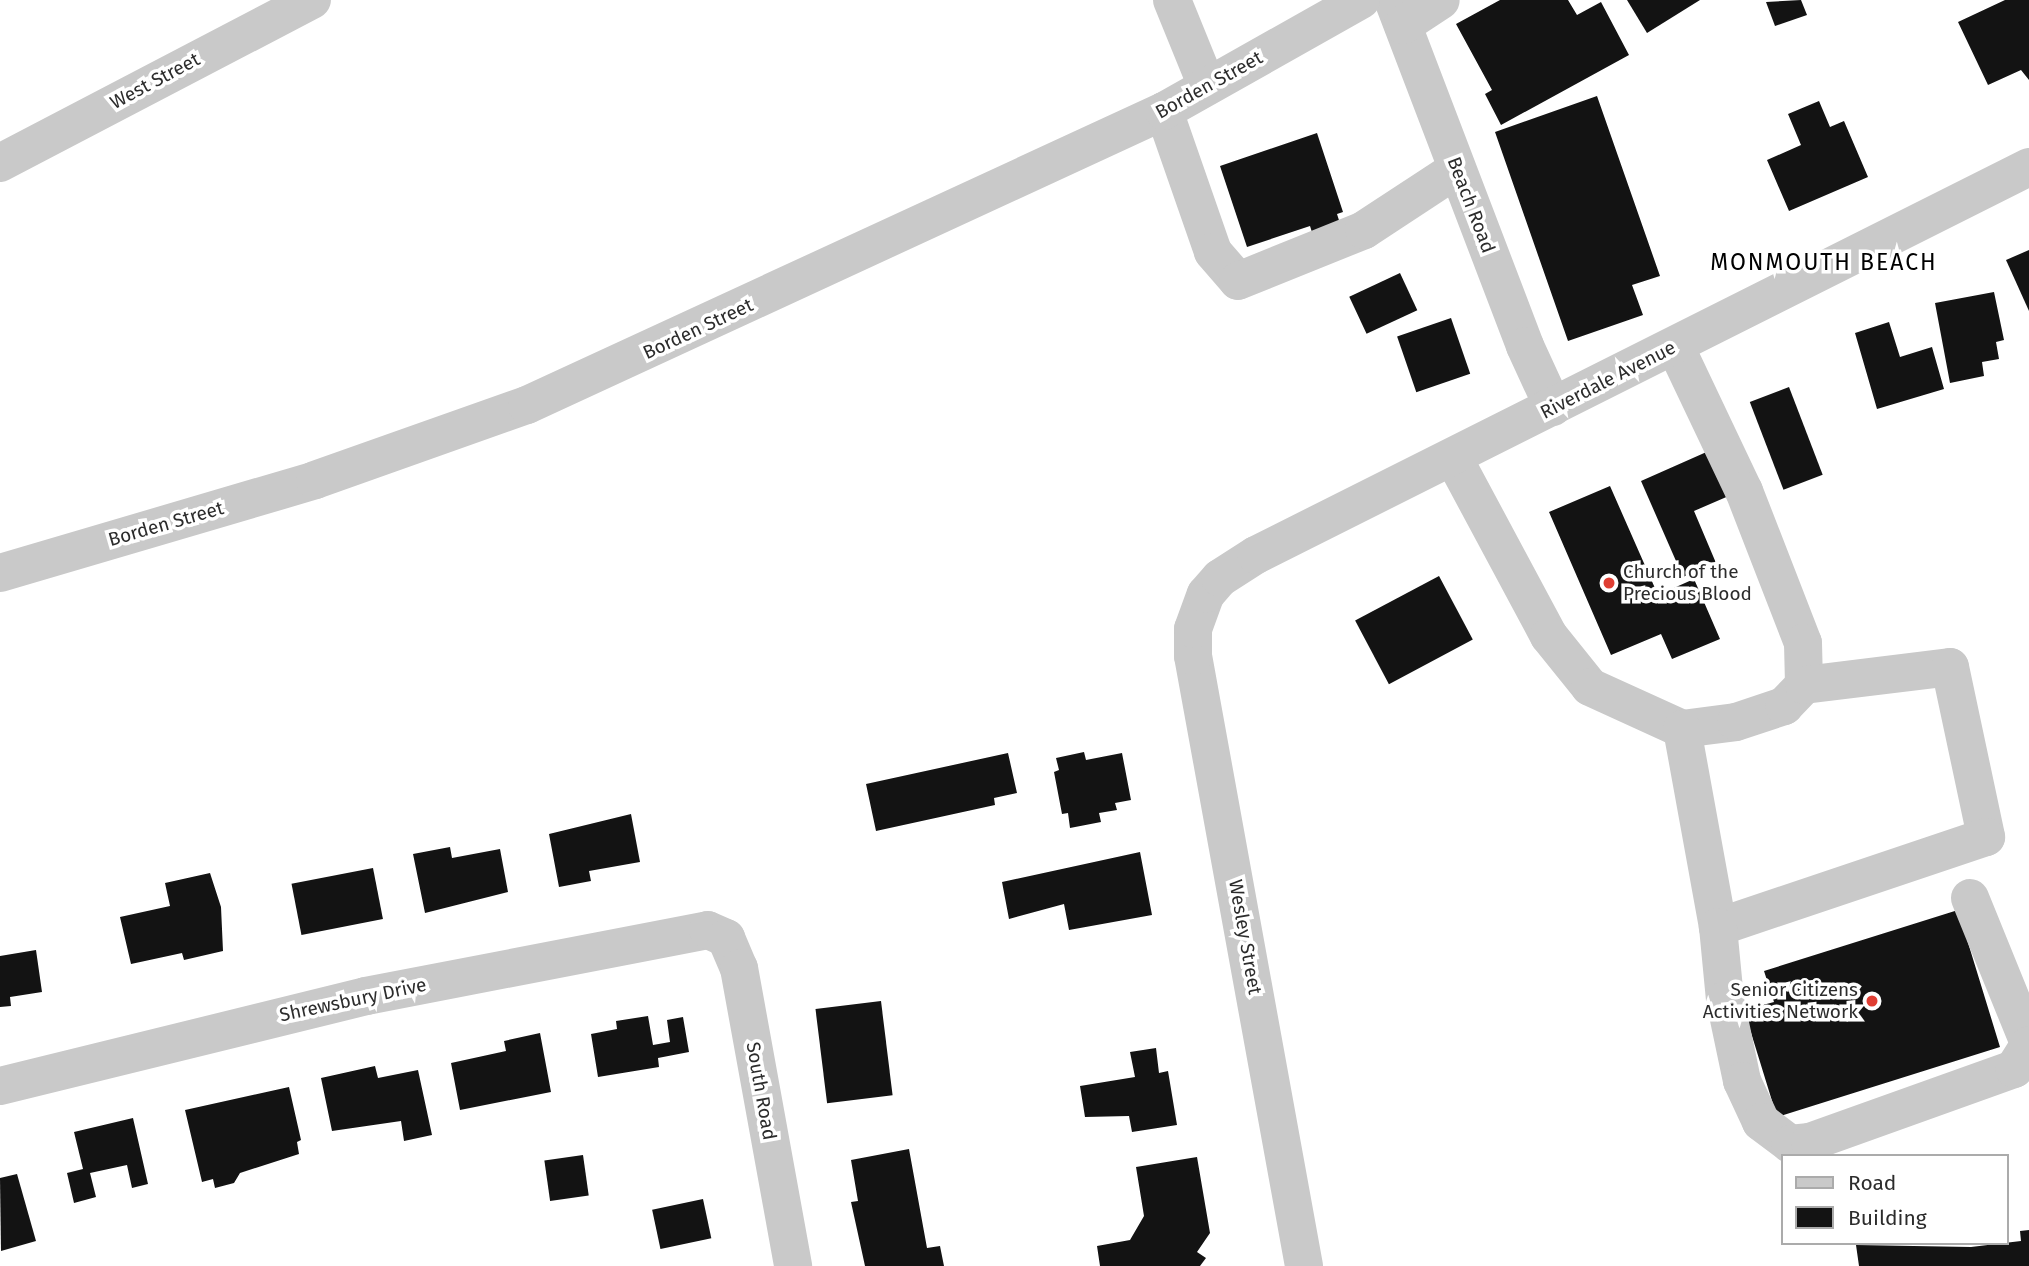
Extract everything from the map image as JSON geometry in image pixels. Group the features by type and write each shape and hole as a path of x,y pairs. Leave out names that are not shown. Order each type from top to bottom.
{"street":[{"name":"West Street","path":"0,163 312,0"},
{"path":"1172,0 1208,86"},
{"name":"Borden Street","path":"0,573 315,480 514,410 671,342 1164,111 1361,0"},
{"path":"1398,12 1441,0"},
{"name":"Beach Road","path":"1398,12 1525,346 1553,407"},
{"path":"1164,111 1213,253 1238,281 1364,230 1457,169"},
{"name":"Riverdale Avenue","path":"1200,608 1220,578 1256,555 2029,167"},
{"path":"1675,346 1744,491 1803,643 1804,685"},
{"path":"1453,457 1549,636 1590,687 1682,729 1736,722 1784,706 1804,685 1950,667 1986,837 1718,927"},
{"name":"Wesley Street","path":"1200,608 1194,656 1304,1266"},
{"path":"1682,729 1718,927 1725,1000 1742,1081 1761,1122 1790,1144 1810,1142 2014,1069 2029,1044 1970,898"},
{"name":"Shrewsbury Drive","path":"0,1086 366,996 708,930"},
{"name":"South Road","path":"708,930 726,938 739,968 793,1266"}],"building":[{"path":"1500,0 1568,0 1577,15 1601,2 1629,55 1501,125 1485,94 1492,90 1456,24"},
{"path":"1627,0 1700,0 1647,33"},
{"path":"1801,0 1807,15 1775,26 1766,2"},
{"path":"2005,0 2029,0 2029,80 2021,70 1988,85 1958,22"},
{"path":"1597,96 1660,276 1632,285 1643,315 1568,341 1495,132"},
{"path":"1819,101 1830,127 1844,121 1868,177 1789,211 1767,160 1801,145 1788,114"},
{"path":"1317,133 1343,212 1337,214 1345,239 1317,248 1310,226 1247,247 1220,166"},
{"path":"2029,250 2029,311 2006,260"},
{"path":"1400,273 1417,310 1367,334 1349,297"},
{"path":"1994,292 2004,340 1996,342 1999,359 1982,362 1984,376 1950,383 1935,303"},
{"path":"1451,318 1470,374 1416,392 1397,337"},
{"path":"1889,322 1900,357 1932,347 1944,389 1877,409 1855,333"},
{"path":"1789,387 1823,475 1783,490 1750,402"},
{"path":"1711,450 1731,495 1694,511 1716,563 1683,577 1641,481"},
{"path":"1610,486 1658,595 1694,579 1720,639 1672,659 1661,634 1611,655 1549,512"},
{"path":"1439,576 1473,640 1389,684 1355,621"},
{"path":"1084,752 1086,760 1122,753 1131,800 1115,803 1117,810 1099,813 1101,822 1070,828 1068,813 1062,814 1054,772 1059,770 1056,758"},
{"path":"1008,753 1017,793 994,798 995,805 876,831 866,784"},
{"path":"631,814 640,862 589,871 591,881 559,887 549,834"},
{"path":"450,847 452,858 500,849 508,892 425,913 413,854"},
{"path":"1140,852 1152,915 1069,930 1064,904 1009,919 1002,882"},
{"path":"373,868 383,919 301,935 292,884"},
{"path":"210,873 221,907 223,951 184,960 182,953 131,964 120,917 170,906 165,883"},
{"path":"1958,910 2000,1047 1777,1117 1744,1010 1774,1002 1764,971"},
{"path":"36,950 42,992 10,997 11,1006 0,1007 0,956"},
{"path":"881,1001 893,1095 827,1103 815,1009"},
{"path":"648,1016 653,1045 670,1042 667,1020 683,1017 689,1052 658,1058 659,1067 598,1077 591,1034 617,1029 616,1021"},
{"path":"540,1033 551,1092 460,1110 451,1063 506,1051 504,1041"},
{"path":"1156,1048 1159,1073 1168,1071 1177,1125 1132,1132 1129,1116 1085,1117 1080,1086 1135,1077 1130,1052"},
{"path":"375,1066 378,1078 418,1070 432,1135 404,1141 401,1121 332,1131 321,1078"},
{"path":"289,1087 301,1140 297,1142 299,1154 240,1173 234,1183 215,1188 213,1179 202,1182 185,1110"},
{"path":"133,1118 148,1184 132,1188 127,1165 90,1173 96,1197 74,1203 67,1173 83,1169 74,1132"},
{"path":"909,1149 927,1248 940,1246 944,1266 865,1266 851,1202 858,1201 851,1160"},
{"path":"583,1155 589,1196 550,1201 544,1160"},
{"path":"1197,1157 1210,1233 1197,1252 1206,1258 1200,1266 1100,1266 1097,1246 1130,1240 1144,1216 1136,1167"},
{"path":"17,1174 36,1241 1,1251 0,1178"},
{"path":"703,1199 711,1238 660,1249 652,1210"},
{"path":"2029,1230 2029,1266 1859,1266 1856,1245 2008,1245 2008,1243 2021,1241 2020,1231"}],"place":[{"name":"Church of the Precious Blood","path":"1609,583"},
{"name":"Senior Citizens Activities Network","path":"1872,1001"}],"district":[{"name":"MONMOUTH BEACH","path":"1824,262"}]}
